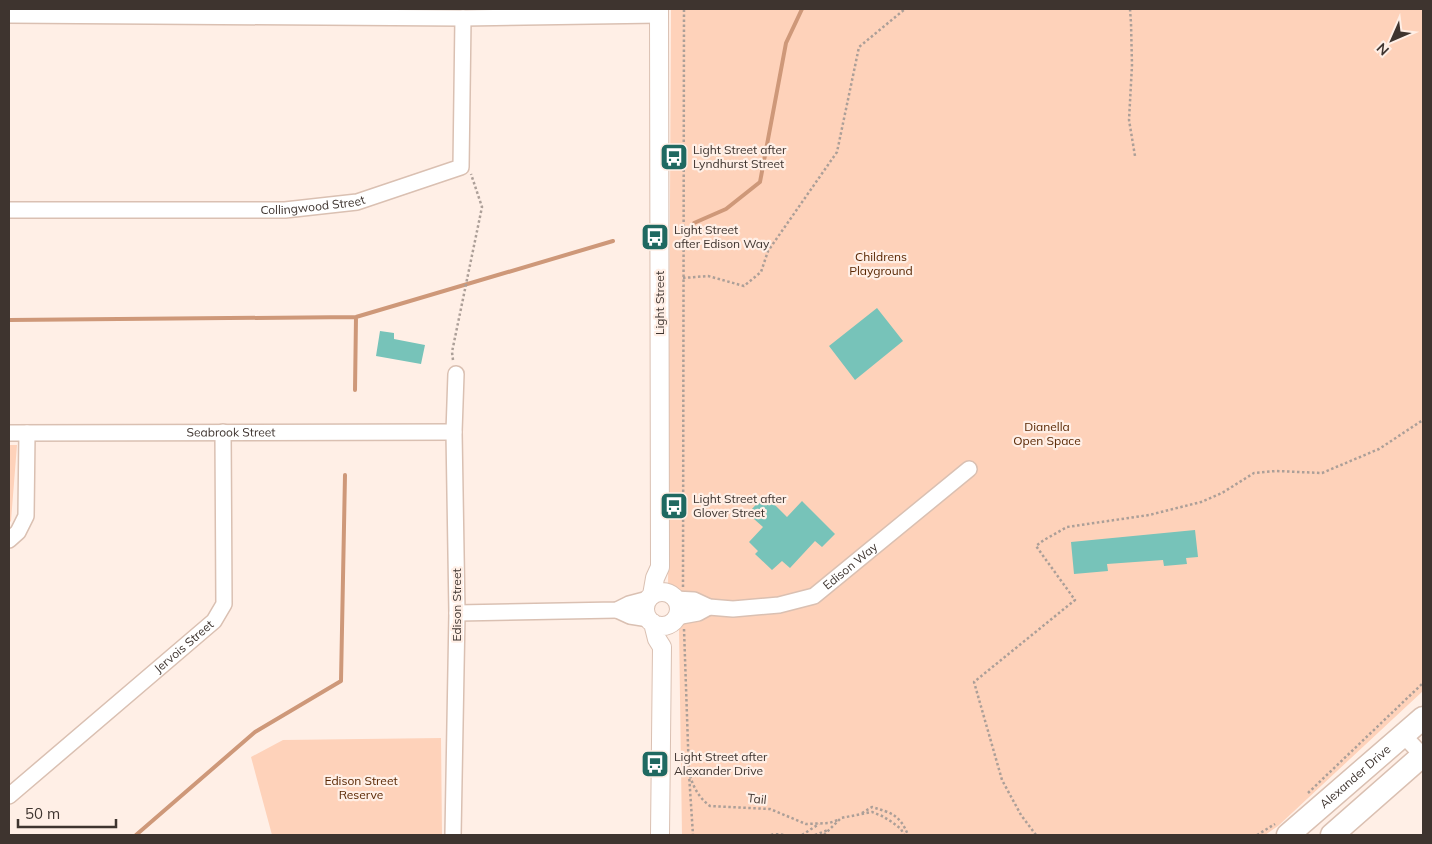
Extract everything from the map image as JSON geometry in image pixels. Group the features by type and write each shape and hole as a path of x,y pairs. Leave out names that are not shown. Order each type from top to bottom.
{"main road":[{"name":"Alexander Drive","path":"1283,829 1404,736 1423,718"},
{"path":"1332,835 1423,755"}],"street":[{"path":"9,15 463,18 659,12"},
{"name":"Light Street","path":"659,12 660,567 655,578 665,597"},
{"path":"460,168 463,18"},
{"name":"Collingwood Street","path":"9,210 286,210 356,202 460,168"},
{"name":"Edison Street","path":"453,835 457,613 454,432 456,374"},
{"name":"Jervois Street","path":"9,796 214,621 224,604 223,432"},
{"name":"Seabrook Street","path":"9,433 454,432"},
{"path":"9,540 18,532 26,516 27,433"},
{"name":"Edison Way","path":"665,597 694,600 709,607 733,609 779,605 814,596 969,469"},
{"path":"660,835 662,647 645,609 665,597"},
{"path":"457,613 616,610 629,604 665,597 678,606 677,618 668,640 662,647"},
{"name":"Edison Way","path":"677,618 698,613 709,607"},
{"path":"616,610 630,616 664,625 677,618"},
{"path":"1404,736 1423,755"}],"path":[{"path":"665,597 683,278 684,9"},
{"path":"683,278 708,276 744,286 761,272 768,251 837,152 859,47 905,9"},
{"path":"1130,9 1132,65 1129,120 1135,156"},
{"path":"456,374 452,352 482,207 472,174 460,168"},
{"path":"1036,835 1021,816 1002,780 974,682 1075,600 1036,546 1067,527 1149,515 1201,502 1222,493 1254,473 1276,471 1322,473 1379,449 1423,420"},
{"path":"677,618 693,835"},
{"path":"1305,795 1423,683"},
{"name":"Tail","path":"688,774 695,789 710,806 770,809 806,824 829,824 841,818 859,815 872,807 893,814 904,824 908,835"},
{"path":"859,815 872,812 882,816 901,829 904,835"},
{"path":"824,835 838,820"},
{"path":"802,835 820,824"},
{"path":"1257,835 1283,829"},
{"path":"815,835 829,830"},
{"path":"772,835 786,835"}],"green space":[{"name":"Dianella Open Space","path":"671,9 1423,9 1423,691 1278,826 1265,835 682,835 679,630 668,593"},
{"path":"9,445 17,445 11,521 9,523"},
{"name":"Edison Street Reserve","path":"441,738 442,835 272,835 251,757 283,740"}],"building":[{"path":"877,308 903,341 855,380 829,346"},
{"path":"380,331 394,333 394,339 425,345 421,364 376,356"},
{"path":"765,495 787,517 802,501 835,534 822,547 815,541 790,568 782,561 772,570 755,554 758,551 749,542 763,527 754,519 757,515 751,510"},
{"path":"1195,530 1198,557 1186,558 1187,564 1164,566 1163,560 1107,564 1108,571 1074,574 1071,542"}],"waterway":[{"path":"694,223 726,209 760,182 786,43 802,9"},
{"path":"9,320 356,317 613,241"},
{"path":"355,390 356,317"},
{"path":"136,835 255,732 341,681 345,475"}],"place":[{"name":"Light Street after Lyndhurst Street","path":"674,157"},
{"name":"Light Street after Edison Way","path":"655,237"},
{"name":"Light Street after Glover Street","path":"674,506"},
{"name":"Light Street after Alexander Drive","path":"655,764"}],"park label":[{"name":"Childrens Playground","path":"881,264"}]}
